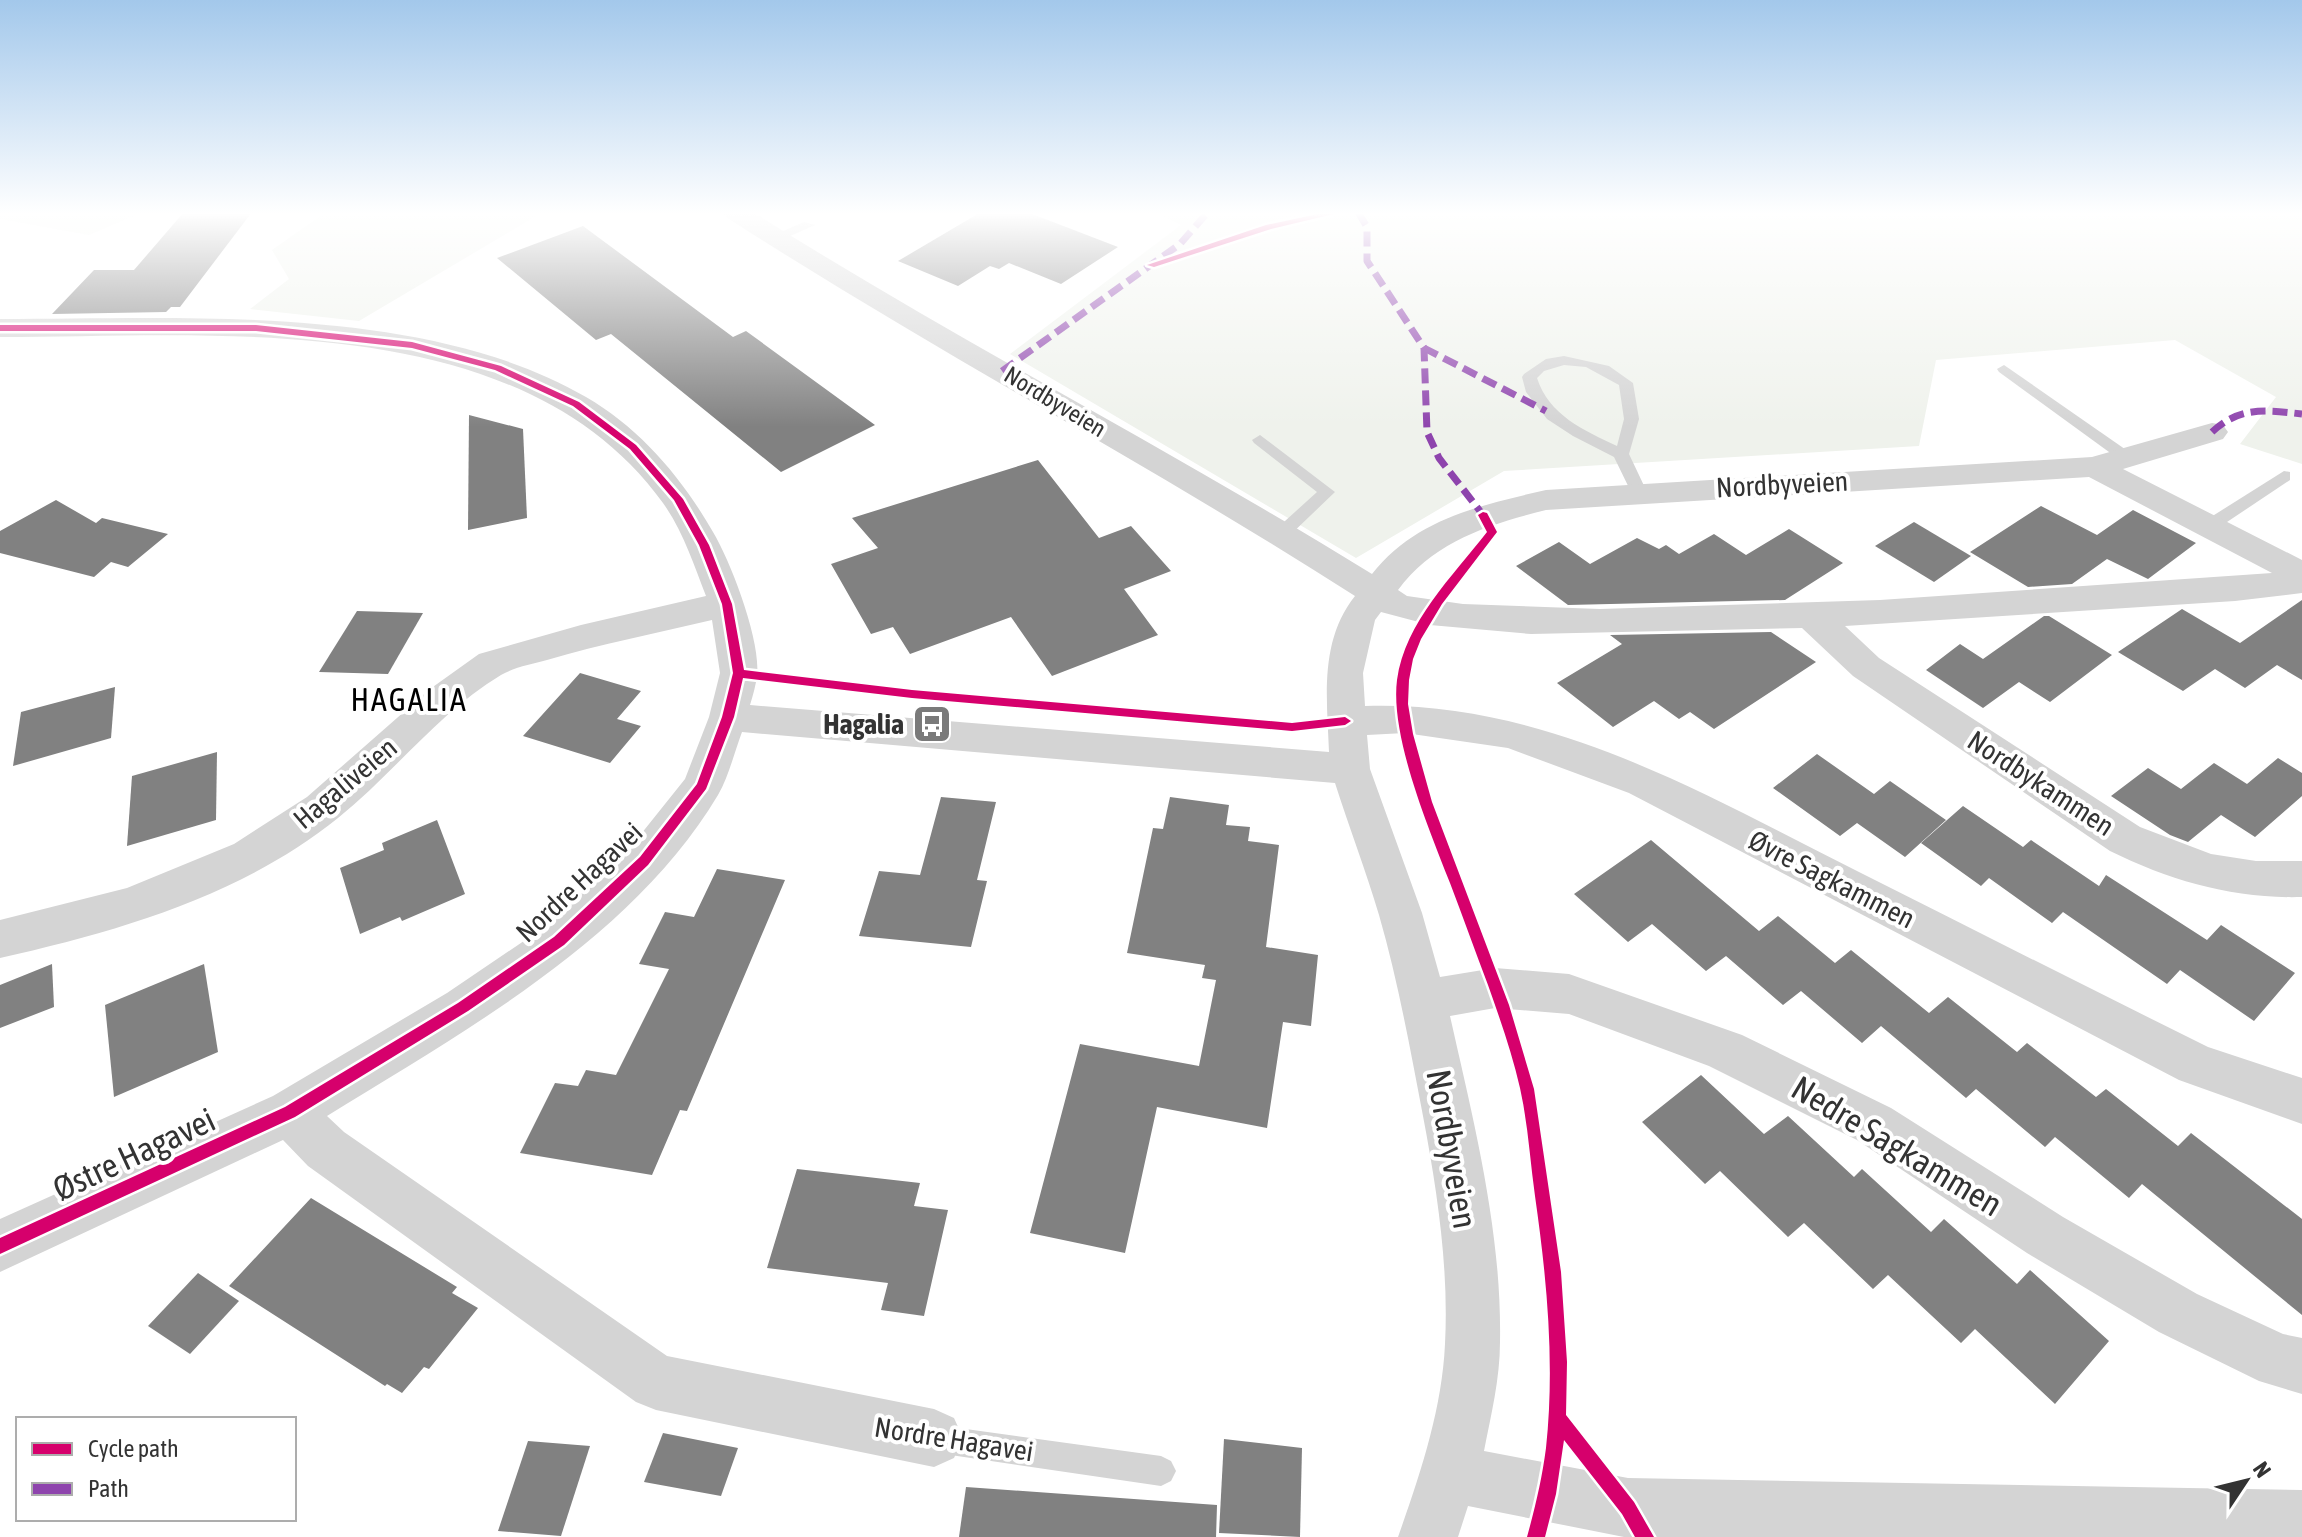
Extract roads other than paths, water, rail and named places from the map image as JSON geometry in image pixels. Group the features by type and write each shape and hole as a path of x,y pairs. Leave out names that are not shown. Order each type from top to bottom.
{"street":[{"name":"Nordbyveien","path":"846,284 1002,371 1375,592"},
{"name":"Nordre Hagavei","path":"0,328 256,328 412,345 498,368 576,404 633,447 678,499 704,545 727,604 739,673 728,717 702,786 644,861 559,941 463,1007 290,1112 326,1149 656,1382 934,1438"},
{"name":"Nordbyveien","path":"1428,1537 1450,1473 1469,1386 1473,1343 1470,1252 1455,1152 1424,1000 1400,913 1350,769 1344,673 1358,617 1375,592 1400,562 1455,526 1483,515 1546,500 2110,462 2212,432"},
{"path":"2110,462 2209,526 2302,574"},
{"path":"1375,592 1397,606 1430,613 1558,622 1811,616 2235,589 2302,581"},
{"name":"Hagaliveien","path":"0,939 133,905 208,875 280,836 322,808 434,707 490,664 552,645 727,604"},
{"name":"Nordbykammen","path":"1811,616 1866,667 2125,839 2159,857 2190,867 2279,881 2302,879"},
{"path":"728,717 1350,769"},
{"name":"Øvre Sagkammen","path":"1345,721 1405,719 1512,734 1643,782 2196,1065 2302,1101"},
{"name":"Nedre Sagkammen","path":"1424,1000 1495,988 1569,994 1725,1050 1874,1124 2045,1235 2178,1313 2279,1361 2302,1366"},
{"name":"Østre Hagavei","path":"0,1246 290,1112"},
{"path":"1450,1473 1549,1495 1628,1508 2302,1520"}],"lane":[{"path":"1621,454 1633,427 1634,406 1626,383 1594,364 1551,362 1536,368 1529,377 1532,392 1546,411 1569,428 1621,454 1639,492"},
{"path":"2004,369 2110,462"},
{"path":"1260,440 1327,492 1280,535"},
{"path":"2209,526 2284,476"},
{"name":"Nordre Hagavei","path":"934,1438 1161,1471"}],"place":[{"name":"Hagalia","path":"932,724"}],"district":[{"name":"HAGALIA","path":"409,700"}]}
